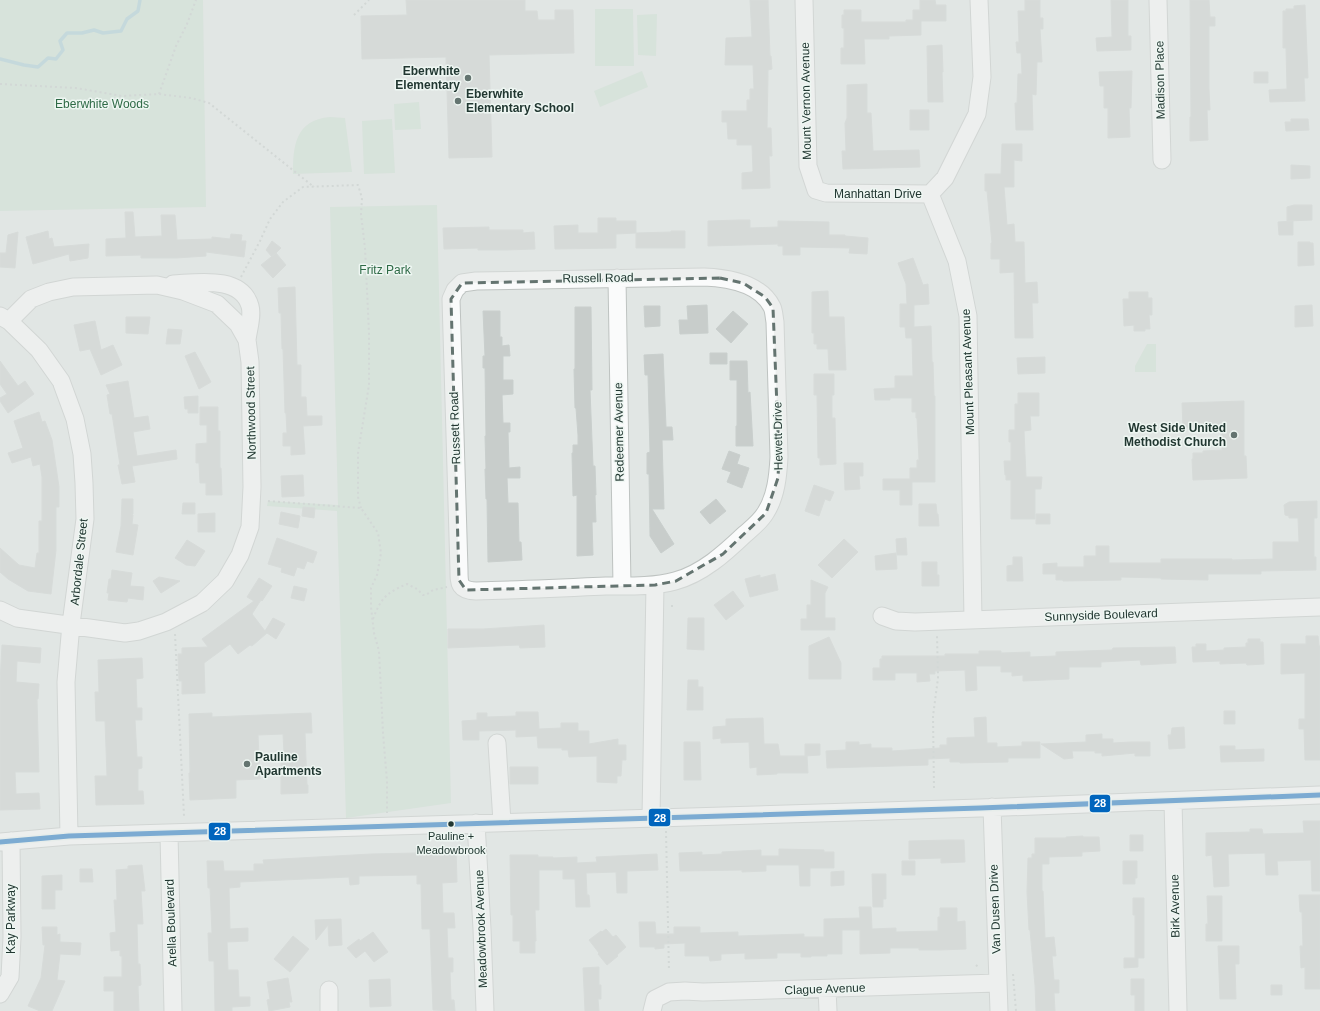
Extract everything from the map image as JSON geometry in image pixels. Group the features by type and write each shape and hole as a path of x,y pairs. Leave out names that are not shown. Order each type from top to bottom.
{"street":[{"name":"Mount Vernon Avenue","path":"804,0 808,166 816,190 826,193"},
{"path":"930,194 945,178 978,114 982,77 979,0"},
{"name":"Madison Place","path":"1158,0 1162,160"},
{"name":"Manhattan Drive","path":"826,193 930,194"},
{"name":"Mount Pleasant Avenue","path":"930,194 957,261 968,316 974,620"},
{"name":"Russell Road","path":"476,281 617,278 720,278"},
{"name":"Redeemer Avenue","path":"617,278 622,586"},
{"name":"Hewett Drive","path":"462,587 468,591 476,591 655,585 676,581 697,572 723,554 766,513 774,494 778,478 779,457 776,330 773,308 765,297 743,283 720,278"},
{"name":"Russett Road","path":"462,587 459,580 451,299 455,290 462,283 476,281"},
{"path":"157,285 207,283 227,285 241,291 251,307 247,340"},
{"name":"Northwood Street","path":"0,610 18,618 71,624 125,633 139,631 166,622 202,603 225,581 240,555 250,527 252,487 250,362 247,340 238,324 217,304 183,291 157,285 73,287 49,292 31,299 4,318"},
{"name":"Arbordale Street","path":"4,318 38,350 61,381 75,419 82,454 85,519 71,624 66,682 69,836"},
{"path":"651,818 655,585"},
{"name":"Sunnyside Boulevard","path":"882,616 896,621 915,622 1320,607"},
{"path":"497,743 502,822"},
{"path":"5,841 69,836 992,808 1320,795"},
{"name":"Birk Avenue","path":"1173,800 1178,1011"},
{"name":"Van Dusen Drive","path":"992,808 999,1011"},
{"name":"Meadowbrook Avenue","path":"476,823 485,1011"},
{"name":"Arella Boulevard","path":"169,834 174,1011"},
{"name":"Kay Parkway","path":"0,994 10,977 12,937 5,841"},
{"name":"Clague Avenue","path":"653,1005 669,992 828,989 998,983"},
{"path":"828,989 828,1011"},
{"path":"329,990 329,1011"}],"path":[{"path":"159,94 176,46 187,24 196,0"},
{"path":"354,15 369,0"},
{"path":"0,84 76,88 122,96 159,94 191,98 209,103 314,187"},
{"path":"240,278 270,219 283,202 303,187 358,185 362,198 361,214 365,248 368,333 368,385 358,452 358,496 361,508 378,533 381,553 377,575 371,588 371,607 374,634 378,651 382,733 387,780 386,808"},
{"path":"268,501 361,508"},
{"path":"373,620 379,604 392,590 406,584 417,589 423,595 426,595 441,587 462,587"},
{"path":"174,634 184,816"},
{"path":"934,788 933,716 938,678 937,636"},
{"path":"666,828 669,971"},
{"path":"976,965 979,968"}],"highlighted area":[{"path":"720,278 743,283 765,297 773,308 779,457 778,478 766,513 723,554 676,581 655,585 466,590 459,580 451,299 462,283"}],"green space":[{"name":"Eberwhite Woods","path":"0,0 203,0 206,207 0,211"},
{"path":"595,9 633,9 634,66 595,66"},
{"path":"657,14 656,56 638,55 637,15"},
{"path":"642,71 648,87 600,107 594,91"},
{"path":"419,102 421,129 395,130 394,104"},
{"path":"330,117 345,118 352,172 293,174 295,144 298,136 309,123 318,119"},
{"path":"392,119 395,173 364,174 362,121"},
{"name":"Fritz Park","path":"437,205 451,803 346,818 337,511 267,506 268,501 338,505 330,207"},
{"path":"1147,344 1156,344 1156,372 1135,372 1135,366"}],"building":[{"name":"Eberwhite Elementary","path":"406,0 525,0 525,11 537,11 538,20 555,20 555,10 573,10 574,53 489,55 492,157 449,158 446,57 362,59 361,16 407,15"},
{"path":"750,0 768,0 770,56 772,69 768,70 767,128 771,128 772,156 769,156 770,188 742,189 742,173 753,171 752,145 737,145 737,139 728,139 727,122 722,122 722,111 747,111 747,100 750,100 750,89 754,89 753,65 725,65 726,38 752,37"},
{"path":"920,0 935,0 936,5 946,5 946,21 921,21 921,35 889,36 889,39 864,39 865,64 841,64 841,48 844,48 844,28 842,28 842,15 844,15 844,10 861,10 861,22 906,22 906,20 913,20 913,10 920,10"},
{"path":"1025,0 1040,0 1040,18 1043,18 1043,29 1040,29 1042,62 1037,62 1036,95 1032,94 1033,130 1016,130 1015,103 1017,103 1018,74 1022,74 1021,53 1017,53 1016,42 1019,42 1018,11 1025,11"},
{"path":"1111,0 1128,0 1128,36 1131,36 1131,50 1097,51 1096,38 1112,37"},
{"path":"1190,0 1209,0 1210,17 1215,17 1215,26 1209,26 1210,110 1207,110 1208,140 1190,141"},
{"path":"1305,5 1308,78 1304,78 1305,101 1270,102 1269,90 1287,89 1286,48 1283,48 1283,11 1286,11 1286,9 1294,9 1294,6"},
{"path":"942,45 943,102 928,102 927,46"},
{"path":"1132,71 1131,108 1129,108 1130,137 1108,138 1108,108 1104,108 1104,86 1100,86 1099,72"},
{"path":"1254,72 1268,72 1268,83 1254,83"},
{"path":"867,84 867,113 871,113 873,151 919,150 920,167 843,169 842,151 846,151 845,123 847,118 847,85"},
{"path":"910,110 929,110 929,130 910,130"},
{"path":"1291,119 1308,119 1309,130 1286,131 1285,122 1291,122"},
{"path":"1002,144 1022,144 1022,161 1014,160 1014,187 1004,187 1007,225 1014,224 1015,242 1024,242 1025,283 1037,282 1038,303 1032,303 1033,338 1015,338 1014,272 1000,273 1000,259 991,259 992,243 987,191 985,191 985,174 1001,174"},
{"path":"1291,165 1310,166 1310,178 1291,179"},
{"path":"1294,205 1312,205 1312,220 1287,221 1287,207"},
{"path":"125,212 133,212 135,237 162,236 161,215 175,215 177,240 212,239 212,237 230,239 231,234 242,235 241,241 246,241 244,257 206,252 206,256 176,258 141,258 141,255 106,256 106,239 126,238"},
{"path":"598,218 616,218 616,221 636,221 636,233 616,234 616,248 555,249 554,226 578,225 578,233 598,233"},
{"path":"750,220 750,228 778,227 778,221 829,222 829,235 845,235 868,238 867,254 849,253 850,248 800,247 800,255 783,255 783,246 778,246 778,244 708,246 708,221"},
{"path":"1293,221 1293,235 1279,235 1278,222"},
{"path":"489,227 489,230 523,230 523,233 534,232 535,249 444,249 443,228"},
{"path":"48,231 49,239 52,238 54,247 89,244 88,258 70,261 69,254 33,264 26,237"},
{"path":"685,231 685,248 636,248 636,233"},
{"path":"18,232 15,268 0,267 0,253 6,253 8,235"},
{"path":"272,241 281,248 272,257 266,250"},
{"path":"1298,242 1313,243 1314,265 1298,266"},
{"path":"276,253 286,265 273,278 261,265"},
{"path":"913,258 923,285 928,284 929,304 914,305 914,327 931,326 935,396 935,482 912,482 912,505 900,505 900,490 883,490 883,479 910,479 910,468 917,468 917,460 919,460 916,412 912,412 912,398 875,400 874,389 895,388 895,376 913,376 912,338 906,338 905,327 900,327 900,304 907,304 906,284 898,263"},
{"path":"295,287 297,365 301,365 301,397 306,397 307,416 322,416 322,425 303,426 305,454 291,455 291,446 283,446 283,433 287,433 281,313 279,313 278,288"},
{"path":"828,291 829,317 844,317 846,370 829,370 828,349 817,349 817,344 814,344 814,333 812,333 812,292"},
{"path":"1129,292 1148,292 1148,298 1152,298 1152,315 1149,315 1150,329 1145,329 1145,331 1134,331 1134,325 1124,326 1123,299 1129,299"},
{"path":"707,305 708,333 680,334 679,320 688,320 687,306"},
{"path":"1312,305 1313,326 1295,327 1295,306"},
{"path":"644,306 660,306 660,326 645,327"},
{"path":"575,307 591,307 592,390 590,390 593,466 595,466 596,495 596,522 592,522 593,555 577,556 577,495 573,496 572,453 573,445 578,445 574,369"},
{"path":"483,311 500,311 500,337 502,337 502,346 509,345 510,356 503,356 503,380 513,380 513,394 502,395 503,423 510,423 510,432 508,432 509,468 520,467 520,478 507,478 508,503 518,503 519,542 521,542 522,560 488,562"},
{"path":"733,311 748,324 731,343 716,329"},
{"path":"126,317 150,317 148,334 126,333"},
{"path":"95,321 101,350 113,345 122,365 101,375 90,349 80,351 74,325"},
{"path":"168,329 182,330 180,344 166,344"},
{"path":"195,352 211,382 199,389 185,356"},
{"path":"710,353 727,353 727,364 710,364"},
{"path":"663,354 666,427 672,427 673,440 662,440 664,509 652,509 674,544 661,553 650,536 649,474 647,474 647,453 650,452 648,375 645,375 644,355"},
{"path":"1045,357 1045,373 1018,374 1017,358"},
{"path":"0,361 18,386 25,381 34,394 8,413 0,401 0,398 7,394 0,384"},
{"path":"730,361 747,361 748,393 750,392 753,446 736,446 737,380 730,380"},
{"path":"814,374 834,374 832,418 835,418 836,464 820,465 820,458 818,458 817,395 814,395"},
{"path":"128,381 134,418 148,416 150,429 133,432 137,456 176,450 177,459 132,466 135,482 122,484 118,465 120,465 112,414 110,414 107,395 110,394 106,385"},
{"path":"1018,393 1039,393 1039,416 1030,416 1031,430 1024,431 1026,477 1042,477 1041,489 1035,489 1035,519 1011,519 1011,480 1006,480 1005,475 1004,461 1011,461 1011,442 1009,442 1009,430 1015,430 1015,404 1018,404"},
{"path":"198,396 198,413 188,413 188,409 185,409 184,397"},
{"name":"West Side United Methodist Church","path":"1244,401 1244,456 1246,456 1247,478 1193,480 1193,453 1222,450 1221,427 1183,428 1182,403"},
{"path":"200,407 218,407 222,495 206,495 206,483 200,483 199,463 196,463 196,444 207,443 207,425 200,425"},
{"path":"39,412 42,422 45,421 52,440 59,487 59,507 56,507 56,550 51,594 28,591 8,579 0,572 0,548 19,565 35,568 37,553 39,553 39,521 42,521 42,477 40,464 33,466 31,457 12,463 8,453 23,448 14,421"},
{"path":"729,451 740,455 737,464 749,468 742,488 727,482 731,472 722,469"},
{"path":"844,463 863,463 863,476 859,476 860,489 845,490"},
{"path":"303,475 304,496 282,497 281,476"},
{"path":"814,485 834,492 830,501 825,499 819,516 805,511"},
{"path":"122,499 133,499 133,514 131,514 133,515 132,524 138,525 133,555 116,552 121,526"},
{"path":"716,499 726,511 710,524 700,512"},
{"path":"1317,501 1317,518 1314,518 1314,557 1316,557 1316,570 1261,571 1261,574 1208,574 1208,580 1121,577 1121,580 1063,581 1056,580 1056,574 1043,574 1043,564 1057,563 1057,567 1084,567 1084,556 1096,556 1096,546 1109,546 1109,563 1161,563 1161,559 1273,559 1273,542 1299,542 1298,518 1289,518 1289,516 1285,515 1284,505 1289,502"},
{"path":"183,503 195,503 195,514 182,514"},
{"path":"919,504 936,504 939,526 919,526"},
{"path":"303,507 315,508 314,518 302,516"},
{"path":"281,512 300,516 298,528 279,524"},
{"path":"215,513 215,532 198,532 198,514"},
{"path":"1036,514 1050,514 1050,524 1036,524"},
{"path":"277,538 317,552 313,563 307,561 304,569 297,567 294,576 281,572 282,568 268,564"},
{"path":"906,538 907,555 897,555 896,539"},
{"path":"844,539 858,552 832,578 818,565"},
{"path":"187,540 205,551 195,566 186,565 175,558"},
{"path":"896,553 897,569 876,570 875,556"},
{"path":"1013,557 1022,557 1023,581 1007,581 1007,566 1013,565"},
{"path":"922,562 937,562 939,586 922,586"},
{"path":"112,570 132,573 130,586 144,587 143,600 128,598 127,602 108,600 109,593 107,593"},
{"path":"775,574 778,590 750,597 745,579 760,575 760,578"},
{"path":"159,577 180,581 161,593 153,581"},
{"path":"259,578 272,586 252,614 265,631 273,618 285,624 276,639 267,633 252,646 250,645 238,654 230,644 204,663 205,693 182,694 182,681 179,681 178,654 182,654 182,648 208,647 202,639 254,601 247,597"},
{"path":"811,580 828,587 825,593 825,618 835,618 835,630 801,630 801,619 807,619 807,605 811,605"},
{"path":"294,586 307,589 304,601 291,598"},
{"path":"733,591 744,606 726,620 714,605"},
{"path":"688,618 704,618 704,650 687,649"},
{"path":"544,625 545,647 520,648 519,645 448,648 448,629 483,629"},
{"path":"1306,636 1318,636 1320,646 1320,760 1305,760 1304,729 1299,729 1299,719 1305,719 1305,673 1281,674 1281,644 1306,644"},
{"path":"829,637 841,663 841,679 809,679 809,646"},
{"path":"1248,639 1260,639 1260,642 1263,642 1264,664 1220,664 1220,661 1193,662 1192,647 1196,647 1196,644 1206,644 1206,651 1224,650 1224,648 1246,647"},
{"path":"2,645 41,648 40,663 17,661 16,682 39,684 37,699 39,772 15,772 16,794 39,793 40,809 0,810 0,682"},
{"path":"1175,647 1176,663 1141,665 1140,660 1101,662 1101,667 1069,667 1069,679 1023,681 1023,675 1012,676 1012,672 1001,672 1001,666 976,666 977,690 966,691 965,670 935,671 935,674 929,674 930,681 917,682 917,673 895,673 895,680 873,680 873,668 880,668 880,659 882,659 882,656 945,656 945,654 979,654 979,651 1001,651 1001,653 1030,652 1030,657 1056,656 1056,652 1112,650 1113,648"},
{"path":"142,658 143,678 136,679 137,708 142,708 142,720 135,720 137,757 142,757 142,768 138,769 138,791 143,791 144,804 96,805 95,776 107,776 105,721 96,721 95,692 99,692 98,660"},
{"path":"688,680 698,680 698,687 703,687 703,710 687,710"},
{"path":"1224,711 1235,711 1235,724 1224,724"},
{"path":"516,712 538,712 539,729 561,728 561,723 578,723 578,731 589,731 589,744 618,739 618,745 626,745 626,760 622,760 621,776 617,776 617,783 597,782 597,756 569,757 568,750 562,750 562,748 538,748 537,736 516,737 516,730 479,731 479,740 463,740 462,721 477,720 477,713 487,713 487,717 516,716"},
{"path":"212,713 212,717 311,713 312,733 305,733 308,793 281,794 281,753 284,753 283,734 258,735 260,779 236,780 236,798 190,800 189,714"},
{"path":"986,717 987,743 997,743 997,747 1022,746 1022,742 1040,742 1040,758 1008,758 1008,762 960,763 950,762 950,758 928,759 928,765 827,768 826,751 846,750 846,742 859,742 859,745 871,744 871,748 892,748 892,751 940,748 940,745 947,745 947,738 975,737 974,718"},
{"path":"763,718 764,744 778,744 780,756 807,756 808,773 777,773 757,775 757,767 750,768 749,742 721,743 721,738 713,739 713,727 726,726 726,719"},
{"path":"1184,727 1185,748 1169,749 1168,735 1171,735 1172,728"},
{"path":"1102,734 1102,739 1113,739 1113,743 1150,742 1150,756 1135,756 1135,753 1102,756 1102,753 1095,753 1095,751 1072,751 1073,758 1064,759 1041,744 1086,742 1086,735"},
{"path":"684,742 700,742 701,780 684,780"},
{"path":"805,744 820,744 820,755 805,756"},
{"path":"1220,746 1235,746 1235,750 1264,749 1264,761 1221,762"},
{"path":"510,767 538,767 538,784 510,784"},
{"path":"1303,821 1320,821 1320,891 1312,891 1311,860 1277,861 1278,875 1266,875 1265,853 1228,854 1229,886 1214,887 1212,855 1206,856 1206,833 1250,832 1250,829 1262,829 1263,834 1304,833"},
{"path":"1130,835 1143,835 1143,851 1130,851"},
{"path":"1083,836 1099,837 1100,851 1082,852 1082,856 1049,857 1049,864 1042,864 1045,938 1054,937 1056,956 1052,956 1054,980 1059,980 1059,993 1054,993 1055,1011 1036,1011 1027,892 1028,858 1032,858 1032,854 1035,854 1035,838 1066,838"},
{"path":"964,840 965,862 941,863 941,858 909,859 909,841"},
{"path":"456,847 457,882 442,883 443,913 454,913 455,928 447,928 448,958 453,958 453,972 450,972 451,1000 454,1000 455,1011 433,1010 430,929 422,929 421,884 417,884 417,875 359,876 359,884 350,885 349,877 240,882 240,887 229,888 230,929 248,928 248,941 227,942 228,970 238,970 239,997 250,997 250,1006 232,1007 232,1011 215,1011 214,961 209,961 208,933 212,933 207,861 223,861 224,871 254,871 254,864 264,864 263,860 416,853 416,848"},
{"path":"779,849 824,850 824,852 834,852 834,868 810,868 810,886 800,886 799,865 766,865 766,871 680,871 679,853 702,852 702,855 722,854 722,852 761,850 761,856 779,856"},
{"path":"657,854 658,870 627,871 627,893 617,893 616,872 586,873 587,895 589,895 590,907 576,907 575,879 563,879 563,870 539,870 539,910 535,910 535,953 520,953 520,941 513,941 510,855 538,855 538,857 553,858 577,857 577,863 597,862 596,857"},
{"path":"902,861 915,861 915,875 902,875"},
{"path":"1123,861 1137,861 1137,878 1135,878 1135,884 1123,884"},
{"path":"142,865 145,891 141,891 143,924 137,924 138,964 140,964 141,985 138,986 139,1011 114,1011 114,991 104,991 104,977 122,977 122,956 120,956 120,950 111,951 110,933 116,932 114,900 117,900 116,870 128,869 128,866"},
{"path":"80,869 92,869 93,882 80,882"},
{"path":"844,871 844,885 831,886 831,872"},
{"path":"872,874 886,874 886,899 883,899 883,907 873,907"},
{"path":"62,875 62,890 55,890 55,909 42,909 42,876"},
{"path":"1299,895 1320,895 1320,989 1305,989 1305,967 1301,968 1300,946 1303,946 1302,912 1300,912"},
{"path":"1207,896 1222,896 1222,941 1206,941 1206,924 1208,924"},
{"path":"1133,898 1144,898 1144,958 1138,958 1138,967 1124,968 1124,958 1135,958 1135,915 1133,915"},
{"path":"859,907 871,907 872,929 896,928 896,932 938,931 938,917 940,917 940,908 957,908 957,922 965,921 966,949 919,950 919,948 890,948 890,953 860,954 860,930 842,930 842,954 827,954 827,956 801,957 801,953 777,953 777,958 745,959 745,953 721,954 721,960 710,961 709,956 685,956 685,943 664,944 664,948 655,949 655,947 640,947 639,922 655,922 656,934 674,934 674,927 700,927 700,933 738,932 738,936 804,934 804,937 824,937 824,919 860,918"},
{"path":"341,919 342,945 329,946 328,925 316,940 315,920"},
{"path":"42,927 57,927 57,935 60,934 60,942 81,943 80,955 60,954 57,980 65,981 52,1011 40,1011 28,1006 41,978 45,945 43,945"},
{"path":"606,929 613,937 616,935 626,947 607,965 589,940"},
{"path":"373,932 388,952 374,962 365,951 356,958 347,948 359,939 360,941"},
{"path":"293,936 309,949 290,972 274,959"},
{"path":"1218,946 1239,946 1239,964 1235,964 1236,999 1220,999"},
{"path":"599,967 601,999 598,999 599,1011 585,1011 583,968"},
{"path":"288,978 292,1002 289,1002 290,1007 269,1011 267,1000 270,999 267,982"},
{"path":"390,979 391,1006 370,1007 369,980"},
{"path":"1131,979 1144,979 1144,1011 1135,1011 1135,995 1131,995"},
{"path":"1271,985 1282,985 1282,995 1271,995"}],"waterway":[{"path":"0,59 38,67 48,58 56,59 63,50 60,41 67,33 82,33 94,30 103,33 121,31 127,19 138,11 140,0"}],"transit line":[{"name":"28","path":"0,842 69,836 980,808 1320,795"}],"place":[{"name":"Eberwhite Elementary","path":"468,78"},
{"name":"Eberwhite Elementary School","path":"458,101"},
{"name":"West Side United Methodist Church","path":"1234,435"},
{"name":"Pauline Apartments","path":"247,764"},
{"name":"Pauline + Meadowbrook","path":"451,824"}]}
